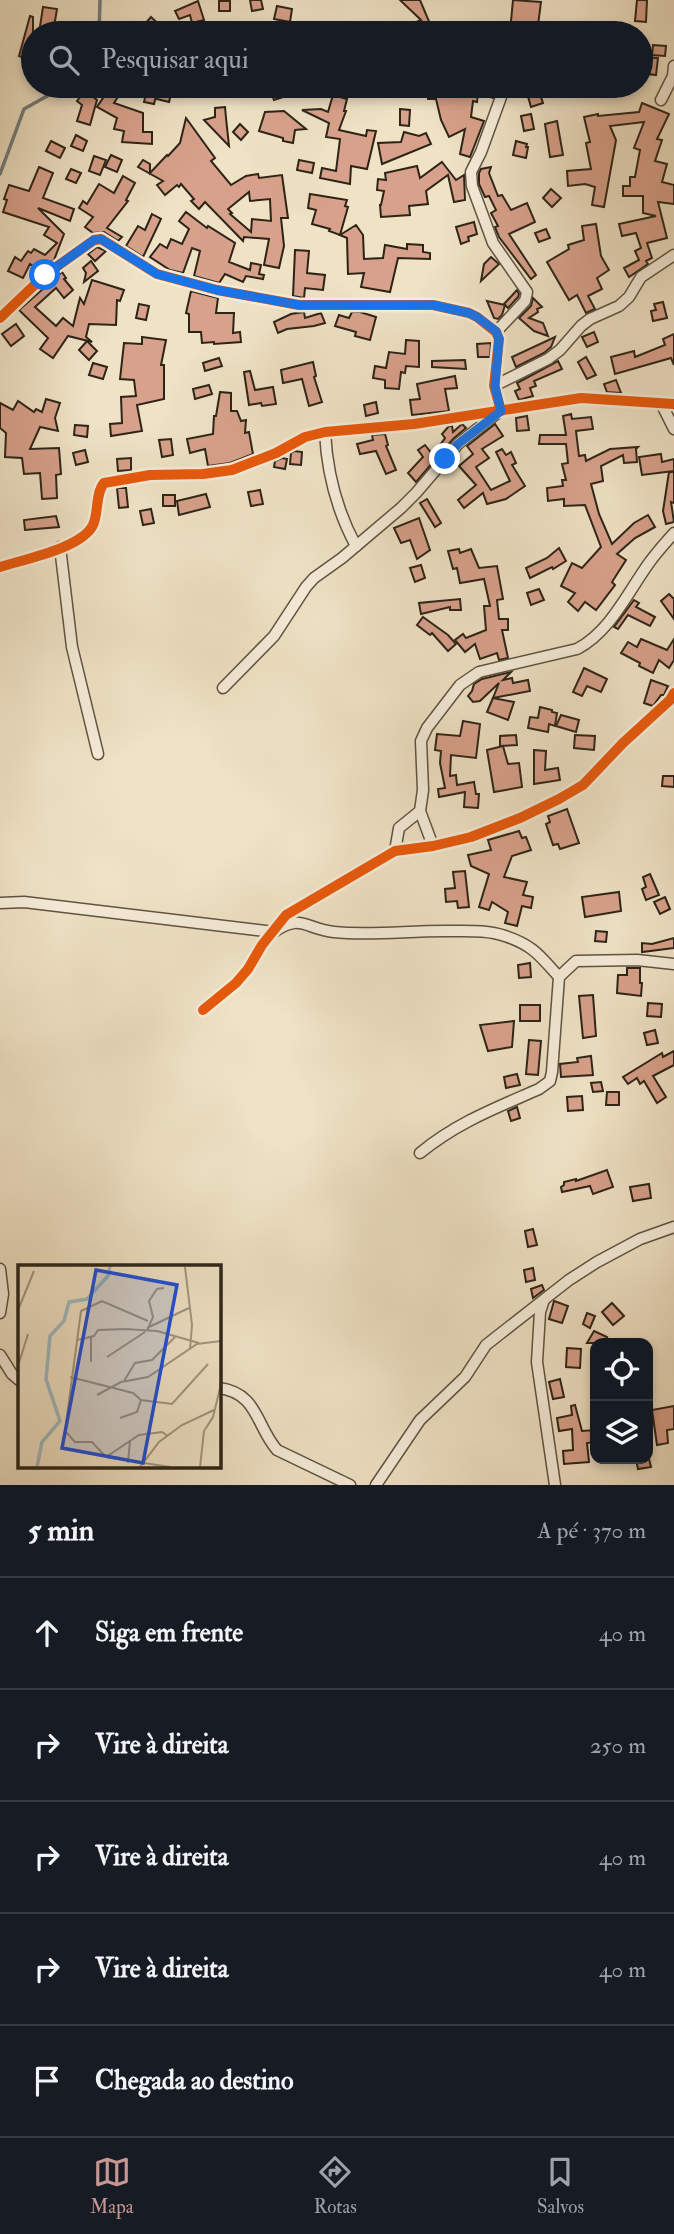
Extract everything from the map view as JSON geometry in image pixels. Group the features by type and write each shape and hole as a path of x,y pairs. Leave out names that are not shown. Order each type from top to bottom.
{"street":[{"path":"661,100 673,76 674,66"},
{"path":"496,331 528,296 493,243 472,186 471,172 501,98"},
{"path":"0,318 45,275 94,240 101,239 157,274 217,290 299,305 433,305 469,313 496,331 499,339 495,386 501,411"},
{"path":"495,386 548,359 560,350 580,326 619,306 629,297 641,277 674,255"},
{"path":"0,566 86,536 97,514 100,488 104,483 150,475 203,474 232,470 276,453 305,437 325,432 414,424 581,398 674,404"},
{"path":"662,403 674,429"},
{"path":"223,688 274,636 314,578 356,546 416,493 458,444 501,411"},
{"path":"325,432 332,486 341,519 356,546"},
{"path":"433,846 419,811 423,790 423,734 460,685 486,669 585,645 611,618 647,565 674,533"},
{"path":"60,547 72,647 98,754"},
{"path":"203,1010 236,983 286,915 395,851 471,837 520,818 583,785 674,693"},
{"path":"395,851 400,828 419,811"},
{"path":"0,903 24,902 274,932 286,924 296,922 342,933 432,930 488,932 533,947 559,977"},
{"path":"420,1153 462,1123 539,1089 550,1081 559,977 576,961 637,960 674,964"},
{"path":"376,1485 420,1420 464,1377 486,1345 597,1262 640,1239 674,1227"},
{"path":"0,1269 3,1294 0,1312"},
{"path":"544,1300 540,1312 538,1371 555,1485"},
{"path":"0,1355 18,1379"},
{"path":"220,1388 242,1395 277,1450 349,1485"}],"building":[{"path":"250,0 261,0 263,9 252,11"},
{"path":"400,0 420,0 429,21 419,21 421,20"},
{"path":"513,0 541,2 539,21 511,21"},
{"path":"637,0 647,0 646,21 635,21"},
{"path":"198,1 204,20 192,21 190,15 179,19 175,11"},
{"path":"219,1 230,1 230,11 219,11"},
{"path":"277,6 292,9 290,21 274,19"},
{"path":"43,7 57,9 55,21 41,21"},
{"path":"653,45 666,46 665,56 653,55"},
{"path":"653,58 658,58 656,75 653,75"},
{"path":"79,98 97,100 90,125 77,121 82,105 77,101"},
{"path":"103,98 117,98 114,103 143,113 143,132 152,132 152,144 122,142 124,131 114,129 117,118 97,107"},
{"path":"145,98 156,98 154,104 144,102"},
{"path":"157,98 170,98 169,102"},
{"path":"332,98 347,99 339,130 366,136 367,130 376,131 367,169 351,166 350,184 320,178 322,168 336,171 340,139 326,137 329,123 302,110 321,109 328,112"},
{"path":"477,98 477,102 473,101 471,117 484,121 470,157 460,154 465,129 449,137 436,99 428,99"},
{"path":"528,98 541,98 543,103 531,107"},
{"path":"642,103 669,114 657,139 662,140 655,161 667,164 662,182 674,185 674,204 658,202 667,238 647,243 652,258 629,277 624,268 639,260 635,251 641,248 636,233 622,236 619,224 656,216 643,213 643,196 623,196 623,186 630,186 630,177 635,177 640,150 634,148 644,122 610,126 616,140 604,207 592,205 595,187 585,184 568,186 567,171 591,169 586,143 590,142 584,117 639,112"},
{"path":"225,107 229,146 204,120 215,117 215,108"},
{"path":"400,109 410,110 409,126 400,125"},
{"path":"284,111 306,129 295,130 293,143 259,131 265,112"},
{"path":"531,114 534,129 524,131 521,116"},
{"path":"186,118 215,158 211,161 231,185 246,176 258,174 259,178 282,175 288,218 281,218 284,246 279,268 264,265 269,239 244,237 243,241 205,202 199,209 181,184 165,195 157,185 163,181 138,167 143,160 150,164 150,173 180,143","holes":["249,192 250,201 270,199 271,221 252,219 251,232 230,214 232,213 228,209"]},
{"path":"557,121 563,155 550,157 545,124"},
{"path":"240,124 248,132 241,140 233,132"},
{"path":"404,132 419,136 426,133 431,144 382,164 378,143 401,142"},
{"path":"76,135 87,141 83,151 71,146"},
{"path":"51,141 65,148 60,158 46,151"},
{"path":"516,141 527,144 526,158 513,155"},
{"path":"111,155 122,160 117,172 105,167"},
{"path":"94,156 106,160 100,175 89,171"},
{"path":"299,160 314,163 312,173 297,170"},
{"path":"442,162 456,180 464,175 465,200 454,202 448,175 426,191 428,204 409,206 410,215 381,217 380,205 384,191 377,190 378,179 386,180 385,173 417,166 420,178"},
{"path":"39,167 53,173 43,198 74,209 70,221 38,208 64,234 54,260 39,270 30,264 23,278 8,271 15,257 21,261 28,251 31,253 34,249 45,255 57,243 44,235 49,227 3,212 7,200 4,199 9,185 29,191"},
{"path":"491,167 489,173 498,196 502,195 511,210 527,203 535,222 509,234 536,275 531,279 499,237 495,227 498,226 491,213 496,210 479,184 481,169"},
{"path":"71,169 81,173 76,183 66,179"},
{"path":"123,176 135,183 126,200 128,201 107,228 122,237 118,241 104,232 93,233 85,227 93,217 79,208 83,201 87,204 99,184 114,193"},
{"path":"551,189 561,198 552,207 543,198"},
{"path":"310,194 347,200 345,206 348,207 340,235 312,224 316,210 308,208"},
{"path":"186,212 207,228 208,226 235,243 229,262 250,270 251,263 261,265 259,274 264,275 263,279 246,276 243,282 225,274 219,283 194,276 200,251 192,248 183,273 170,270 150,257 160,244 167,248 171,239 182,244 189,229 179,221"},
{"path":"152,214 161,219 143,257 126,246 138,226 145,230"},
{"path":"474,222 477,234 468,237 469,241 461,244 456,227"},
{"path":"596,224 601,256 609,270 597,278 602,289 588,296 595,309 586,313 577,295 569,300 547,262 569,249 568,245 584,240 582,226"},
{"path":"356,225 363,235 364,259 383,258 385,245 407,249 407,244 423,245 423,252 430,253 430,259 398,258 390,292 361,287 364,273 348,274 347,238 340,235"},
{"path":"546,229 550,238 539,242 535,233"},
{"path":"97,247 106,251 95,261 88,254"},
{"path":"295,250 309,251 307,273 325,275 323,290 305,288 304,298 293,296"},
{"path":"491,257 499,264 481,281 484,264"},
{"path":"91,261 98,271 84,282 86,273 83,268"},
{"path":"62,272 73,290 64,298 56,288 35,307 56,326 63,318 73,326 80,298 84,304 92,280 124,290 120,301 117,300 116,325 89,324 86,337 92,342 68,336 53,358 40,349 48,338 19,310"},
{"path":"517,290 518,297 508,308 504,304"},
{"path":"191,291 218,298 216,313 234,313 233,333 240,332 241,342 202,343 201,332 189,332 189,314 186,313"},
{"path":"533,298 542,307 529,318 543,323 548,336 534,331 519,318 531,306"},
{"path":"487,301 505,305 498,319 494,318"},
{"path":"663,302 667,318 653,321 651,311 656,310 654,304"},
{"path":"139,304 149,306 146,320 136,318"},
{"path":"304,312 305,318 321,313 325,323 278,333 274,322 291,314"},
{"path":"352,312 376,317 370,340 355,336 356,332 335,326 339,315 349,318"},
{"path":"16,324 24,336 11,346 2,334"},
{"path":"594,332 598,342 587,347 582,337"},
{"path":"674,334 674,365 671,358 615,374 611,357 634,351 635,357 665,345 663,339"},
{"path":"142,337 166,340 161,365 164,365 164,399 137,405 142,431 111,436 110,424 122,423 121,397 136,396 134,380 120,379 124,343 142,344"},
{"path":"555,337 551,347 544,353 516,367 512,357"},
{"path":"406,340 419,341 419,367 406,366 405,373 401,372 399,389 385,388 385,380 373,378 375,366 386,368 389,352 405,354"},
{"path":"87,341 97,351 89,360 79,350"},
{"path":"491,343 490,357 478,357 477,344"},
{"path":"586,357 596,375 587,379 578,362"},
{"path":"219,358 222,366 205,371 203,363"},
{"path":"465,360 466,369 432,367 432,361"},
{"path":"558,361 562,369 534,381 536,386 530,388 533,396 519,400 515,391 520,389 517,383"},
{"path":"313,362 314,377 322,402 309,406 302,379 283,383 281,370"},
{"path":"93,363 107,367 103,379 89,375"},
{"path":"250,371 255,390 273,387 276,404 249,405 244,372"},
{"path":"455,376 457,388 445,389 449,411 412,415 410,400 420,399 417,384"},
{"path":"616,380 621,393 607,392 604,384"},
{"path":"209,385 212,394 195,399 193,389"},
{"path":"220,392 231,393 231,411 237,411 241,421 246,420 245,433 249,432 253,454 230,463 208,466 205,449 190,453 187,439 213,434"},
{"path":"46,399 60,403 55,418 58,431 40,427 30,449 59,448 61,474 56,475 57,498 42,499 40,473 24,474 22,458 5,457 6,433 0,428 0,403 13,410 18,401 34,412 36,409 42,412"},
{"path":"376,402 378,413 366,416 364,405"},
{"path":"571,414 572,419 591,417 593,429 576,431 579,456 585,455 586,461 610,449 638,447 637,462 624,463 623,455 601,466 603,481 591,484 599,514 612,544 634,523 648,515 655,527 635,538 617,554 626,560 612,582 615,585 596,610 585,602 578,611 568,602 575,593 561,586 572,563 582,568 601,547 585,505 564,506 564,499 548,501 547,488 563,486 562,480 566,480 562,464 568,463 566,444 539,444 540,435 566,435 563,416"},
{"path":"527,416 529,430 517,431 516,418"},
{"path":"462,424 466,428 416,482 408,473 423,457 418,450 425,445 433,455 445,438 442,434 449,426 452,426 453,432"},
{"path":"495,424 503,436 482,449 489,458 476,467 491,490 510,481 496,452 502,449 506,455 511,452 516,463 512,465 525,486 506,499 487,504 483,493 464,508 458,500 476,485 459,466 473,454 467,446"},
{"path":"75,425 88,426 87,437 74,435"},
{"path":"385,434 386,446 396,470 386,474 376,451 360,454 357,444 373,440 372,435"},
{"path":"171,439 173,455 162,457 159,440"},
{"path":"85,450 88,462 76,465 73,453"},
{"path":"302,452 301,465 290,464 291,453"},
{"path":"661,454 662,462 674,459 674,471 642,475 639,457"},
{"path":"131,458 131,470 118,471 117,459"},
{"path":"287,459 285,469 274,467 275,461"},
{"path":"669,472 674,472 674,503 671,502 674,522 666,524 663,511"},
{"path":"117,488 126,488 128,507 119,508"},
{"path":"260,490 263,504 251,506 248,492"},
{"path":"206,494 210,507 179,515 177,501"},
{"path":"163,495 175,495 175,506 163,506"},
{"path":"427,499 441,523 435,527 420,503"},
{"path":"151,509 154,523 143,525 140,511"},
{"path":"56,516 59,527 25,530 24,520"},
{"path":"419,518 430,550 417,559 410,540 401,543 394,528"},
{"path":"559,548 566,561 530,578 526,568 547,558"},
{"path":"459,549 460,553 471,549 479,568 497,566 503,599 497,600 499,619 508,619 508,630 502,630 508,658 499,660 497,653 480,659 475,644 465,652 455,640 463,634 466,638 486,630 484,606 490,606 484,579 460,583 457,568 453,569 448,551"},
{"path":"421,565 425,578 415,582 410,568"},
{"path":"539,589 544,600 531,605 527,593"},
{"path":"669,594 674,599 674,619 661,601"},
{"path":"460,599 461,610 450,610 450,607 421,614 419,603"},
{"path":"634,600 639,603 636,607 655,617 650,626 628,615 618,629 614,627"},
{"path":"423,617 456,644 448,651 432,633 430,635 417,625"},
{"path":"641,639 667,650 674,639 674,660 669,668 659,660 653,673 621,653 628,642 637,647"},
{"path":"584,668 607,679 601,692 587,686 582,696 573,692"},
{"path":"511,672 503,680 512,678 513,683 528,680 530,691 493,698 499,683 480,701 473,702 468,696 474,684 482,679"},
{"path":"651,680 668,686 664,695 661,695 653,706 644,703"},
{"path":"493,698 514,702 508,720 487,712"},
{"path":"540,707 557,713 555,726 549,724 548,732 528,728 530,717 538,718"},
{"path":"561,715 579,720 576,732 556,726"},
{"path":"463,721 480,724 476,758 451,755 450,776 456,775 457,785 474,782 476,794 479,794 478,808 464,807 465,792 439,797 438,789 445,788 440,763 441,751 435,750 437,734 460,736"},
{"path":"516,735 517,745 500,746 500,736"},
{"path":"575,735 595,736 594,750 574,748"},
{"path":"503,746 508,764 519,763 522,787 494,792 487,750"},
{"path":"534,750 546,751 545,770 558,768 560,780 534,784"},
{"path":"663,776 674,776 674,787 662,786"},
{"path":"567,809 579,843 560,849 558,844 553,845 546,824 550,822 548,816"},
{"path":"519,831 522,838 526,837 531,850 512,856 504,877 527,882 523,895 533,897 531,908 522,906 517,926 505,923 508,912 492,902 489,910 479,907 489,874 471,866 468,855 491,850 488,840"},
{"path":"465,871 469,907 458,908 457,901 446,902 445,889 455,888 453,872"},
{"path":"650,874 659,895 646,900 642,889 646,887 643,877"},
{"path":"619,892 621,911 585,917 582,897"},
{"path":"665,897 670,909 660,914 654,902"},
{"path":"596,931 607,932 606,942 595,941"},
{"path":"674,938 674,948 642,952 642,943 652,944"},
{"path":"530,963 531,977 519,978 518,965"},
{"path":"627,968 640,968 641,996 617,993 618,975 627,975"},
{"path":"593,995 596,1036 583,1038 579,996"},
{"path":"648,1003 662,1004 661,1017 647,1016"},
{"path":"520,1005 540,1005 540,1021 520,1021"},
{"path":"514,1021 512,1047 488,1051 480,1025"},
{"path":"655,1030 658,1043 647,1045 644,1033"},
{"path":"529,1040 541,1041 538,1075 526,1074"},
{"path":"674,1051 674,1065 653,1076 666,1097 657,1103 644,1081 640,1084 637,1078 628,1084 623,1077 662,1053 663,1057"},
{"path":"591,1056 593,1075 561,1077 560,1064 578,1062 577,1058"},
{"path":"517,1074 520,1085 506,1088 504,1077"},
{"path":"601,1082 603,1091 593,1092 591,1083"},
{"path":"607,1092 619,1092 619,1105 606,1105"},
{"path":"582,1096 583,1110 568,1111 567,1097"},
{"path":"517,1107 520,1118 511,1121 508,1111"},
{"path":"607,1170 613,1187 593,1194 590,1186 562,1192 564,1182 576,1181"},
{"path":"649,1184 651,1198 633,1201 630,1187"},
{"path":"533,1229 537,1245 528,1247 525,1231"},
{"path":"533,1268 535,1280 526,1282 524,1270"},
{"path":"542,1285 544,1290 533,1298 531,1289"},
{"path":"554,1301 568,1306 562,1323 549,1319"},
{"path":"612,1303 624,1316 613,1325 602,1312"},
{"path":"587,1313 595,1316 590,1328 583,1324"},
{"path":"594,1331 607,1337 590,1338 590,1343 587,1343"},
{"path":"567,1348 581,1349 580,1368 566,1367"},
{"path":"560,1379 564,1397 553,1399 549,1382"},
{"path":"575,1405 582,1431 590,1430 590,1443 587,1443 589,1462 564,1464 563,1451 573,1450 572,1429 559,1431 557,1418 572,1415 571,1406"},
{"path":"674,1406 674,1429 667,1430 668,1443 657,1445 653,1410"},
{"path":"637,1464 650,1464 651,1467 638,1469"}],"waterway":[{"path":"99,21 100,0"},
{"path":"0,174 24,109 44,98"}],"cycle path":[{"path":"0,318 45,275 94,240 101,239 157,274 217,290 299,305 433,305 469,313 496,332 499,339 494,386 501,411"},
{"path":"0,567 52,552 87,533 95,520 99,492 104,483 150,475 203,474 232,470 276,453 305,437 325,432 414,424 581,398 674,404"},
{"path":"203,1010 236,983 286,915 395,851 471,837 559,799 583,785 674,693"}],"route":[{"path":"45,275 94,240 101,239 157,274 240,296 299,305 433,305 469,313 496,331 499,339 495,386 501,411 458,444 445,459"}]}
